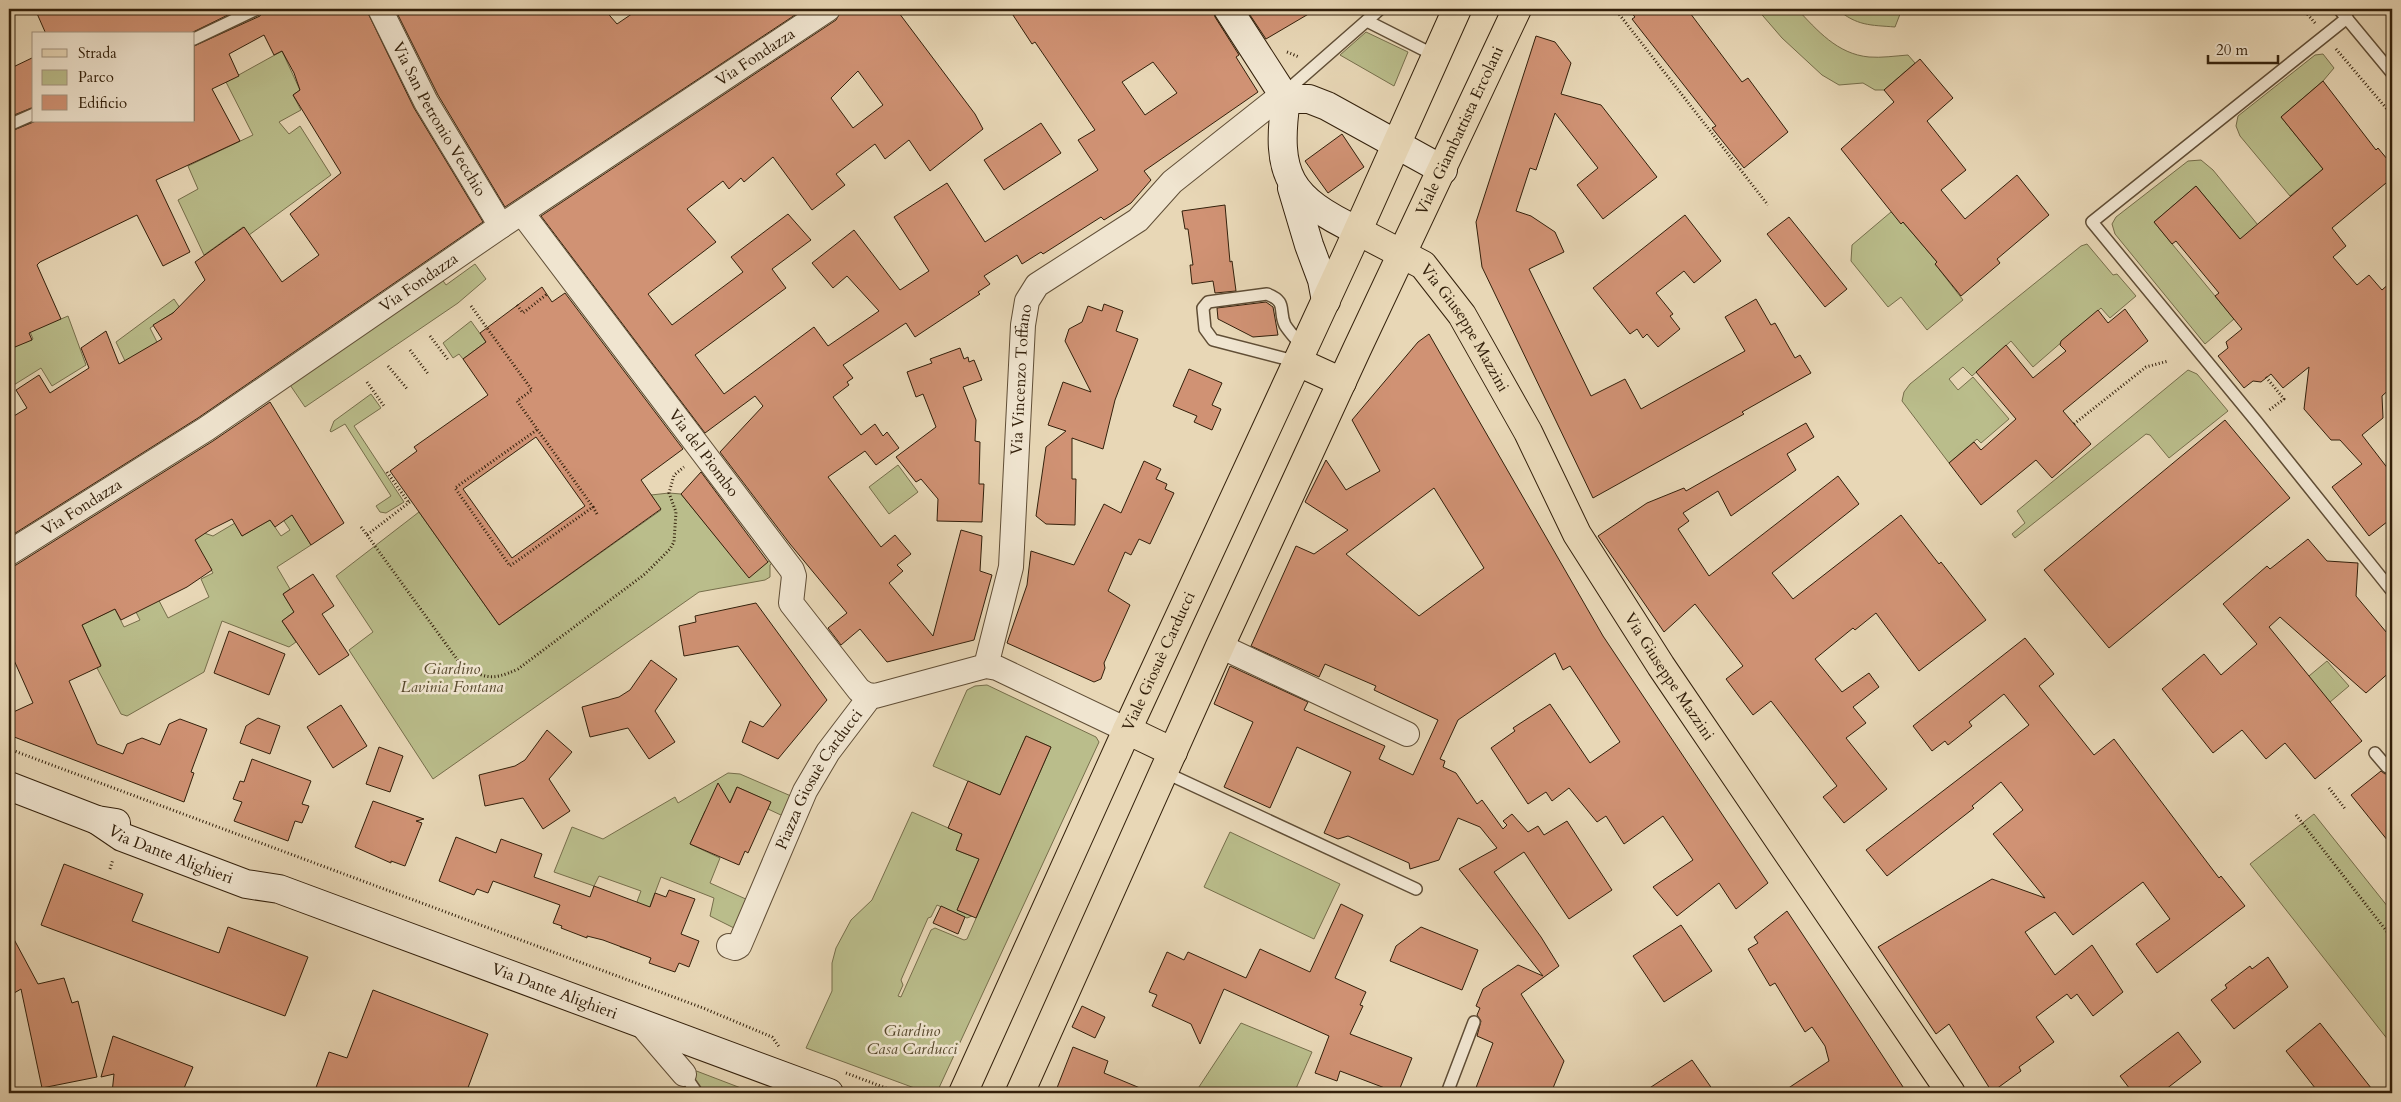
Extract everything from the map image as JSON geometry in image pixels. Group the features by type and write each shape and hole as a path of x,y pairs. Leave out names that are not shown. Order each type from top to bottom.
{"main road":[{"path":"1358,231 1458,9"},
{"name":"Viale Giambattista Ercolani","path":"1403,253 1517,9"},
{"name":"Via Giuseppe Mazzini","path":"1358,231 1423,265 1462,315 1528,432 1577,534 1661,666 1952,1093"},
{"name":"Viale Giosuè Carducci","path":"963,1093 1127,730 1358,231"},
{"path":"1020,1093 1220,646 1403,253"},
{"path":"1301,355 1342,382"},
{"path":"1127,730 1168,762"}],"street":[{"name":"Via San Petronio Vecchio","path":"380,9 426,102 513,221"},
{"name":"Via Fondazza","path":"9,553 206,429 828,9"},
{"path":"1228,9 1284,96 1281,132 1282,153 1309,246 1322,280 1326,301"},
{"path":"1284,96 1309,99 1443,170"},
{"name":"Via Vincenzo Toffano","path":"986,666 1011,567 1023,325 1031,293 1037,285 1138,220 1172,182 1284,96"},
{"path":"1291,183 1305,200 1319,212 1358,231"},
{"name":"Via del Piombo","path":"513,221 703,453 792,570 794,576 791,602 858,690 867,695"},
{"path":"1220,646 1407,734"},
{"path":"986,666 997,668 1127,730"},
{"name":"Piazza Giosuè Carducci","path":"729,946 735,948 739,946 805,791 828,752 866,702 867,695 875,696 986,666"},
{"name":"Via Dante Alighieri","path":"9,786 97,820 126,825 250,872 279,889 829,1093"},
{"path":"641,1024 684,1074"}],"lane":[{"path":"195,39 257,9"},
{"path":"1284,96 1380,9"},
{"path":"2339,9 2392,73"},
{"path":"2347,18 2324,34 2092,222 2256,421 2392,592"},
{"path":"1367,21 1436,56"},
{"path":"9,125 32,115"},
{"path":"1267,294 1274,297 1282,305 1284,324 1301,355 1213,340 1205,329 1203,308 1208,302 1215,300 1267,294"},
{"path":"2375,753 2387,766"},
{"path":"1168,762 1416,889"},
{"path":"1447,1093 1474,1022"},
{"path":"684,1074 697,1093"}],"path":[{"path":"1615,9 1768,205"},
{"path":"2303,9 2392,115"},
{"path":"517,305 522,312 547,294"},
{"path":"471,306 532,390 516,402 538,429 597,514"},
{"path":"430,336 449,361"},
{"path":"410,350 429,375"},
{"path":"2074,424 2146,367 2168,361"},
{"path":"388,366 408,390"},
{"path":"2256,421 2284,399 2266,377"},
{"path":"367,382 384,406"},
{"path":"538,429 455,488 510,566 593,507"},
{"path":"361,528 459,662 480,676 502,677 518,669 645,574 670,549 674,542 676,512 669,493 674,475 703,453"},
{"path":"367,535 410,502 388,472"},
{"path":"9,749 136,798 703,1008 772,1037 775,1040"},
{"path":"2329,788 2346,810"},
{"path":"2296,815 2392,938"}],"green space":[{"path":"1757,9 1797,9 1828,40 1847,51 1869,57 1908,55 1915,63 1884,90 1875,90 1863,83 1839,85 1822,75 1782,38"},
{"path":"1837,9 1902,9 1895,27 1858,22"},
{"path":"1366,32 1408,52 1394,86 1340,55"},
{"path":"282,51 300,90 293,95 301,110 279,122 289,134 300,126 331,175 249,235 243,227 204,255 178,200 198,189 188,166 253,135 226,82"},
{"path":"2323,54 2334,68 2323,81 2281,117 2323,169 2290,196 2240,136 2236,126 2238,116 2315,55"},
{"path":"2201,160 2213,170 2262,230 2245,245 2196,186 2154,222 2234,319 2205,344 2115,234 2112,224 2116,217 2188,161"},
{"path":"1891,212 1903,222 1937,262 1935,264 1963,300 1927,330 1901,297 1888,307 1851,261 1852,245"},
{"path":"2087,244 2113,275 2117,274 2136,296 2110,318 2101,308 2033,367 2011,341 1972,376 1963,367 1949,379 1958,390 1973,377 2009,419 1981,443 1977,439 1949,463 1902,401 1904,392 1910,384 2081,246"},
{"path":"475,264 486,279 458,303 305,407 288,382 439,275 446,285"},
{"path":"33,297 61,319 68,316 86,365 52,386 41,368 9,388 9,349 33,339 28,327 9,335 9,306"},
{"path":"174,299 180,308 150,328 160,348 125,361 116,342"},
{"path":"471,321 486,342 463,359 459,354 453,358 443,343"},
{"path":"2188,370 2197,374 2228,411 2169,458 2150,435 2146,434 2015,538 2012,534 2025,523 2017,511"},
{"path":"371,394 381,408 354,426 404,502 386,513 380,512 376,506 391,496 345,424 330,431 334,421"},
{"path":"898,465 918,492 889,514 869,487"},
{"name":"Giardino Lavinia Fontana","path":"681,494 749,577 770,560 772,563 770,565 770,577 765,580 699,592 433,779 349,650 373,632 336,576 419,512 499,625 661,510 651,495"},
{"path":"289,509 311,545 277,567 290,589 283,594 294,612 282,621 296,642 289,647 222,621 204,672 127,716 121,714 97,668 101,665 82,625 115,609 124,627 140,620 131,602 154,591 168,618 209,597 201,579 213,573 206,560 164,556 204,533 213,536 235,523 242,536 270,520 281,536 290,530 280,515"},
{"path":"2327,661 2349,686 2266,756 2244,730"},
{"name":"Giardino Casa Carducci","path":"987,685 1096,737 1099,742 938,1090 928,1093 806,1048 832,991 832,963 836,948 851,920 872,900 912,812 962,834 956,850 979,859 957,910 972,916 967,918 937,905 931,917 928,918 901,980 903,985 898,996 901,997 931,930 935,928 964,940 967,939 1051,747 1026,736 1000,795 933,766 967,690 975,686"},
{"path":"728,773 740,774 791,796 783,816 768,809 770,802 737,787 722,819 705,811 690,844 720,858 710,883 748,900 736,929 710,916 714,898 661,877 633,951 620,947 641,891 599,876 594,886 554,872 572,827 603,839 675,797 678,803"},
{"path":"2314,814 2392,912 2392,1045 2250,864"},
{"path":"1230,832 1340,884 1314,939 1204,887"},
{"path":"1241,1023 1312,1052 1294,1093 1195,1093"},
{"path":"686,1067 754,1093 725,1093 716,1090 718,1093 703,1093 686,1070"}],"building":[{"path":"35,9 240,9 193,32 45,32"},
{"path":"264,9 366,9 414,108 483,222 198,418 9,537 9,419 27,408 16,390 39,375 50,393 89,368 81,348 106,331 119,364 162,339 153,325 173,313 205,280 195,262 244,227 282,282 319,255 290,214 341,173 293,95 300,90 294,73 282,51 274,55 264,35 229,54 239,76 212,89 240,141 156,180 190,252 163,266 137,215 40,262 37,265 61,319 29,333 32,340 15,347 9,334 9,132 34,122 195,122 195,46 260,16"},
{"path":"395,9 604,9 617,24 639,9 804,9 505,207 438,95"},
{"path":"842,9 896,9 975,114 983,129 930,171 909,140 885,159 875,144 836,174 845,185 812,210 773,157 744,182 741,178 729,189 723,181 687,209 716,242 648,294 672,325 743,272 731,257 788,214 811,240 772,269 786,288 695,355 724,394 814,327 828,346 879,311 847,276 833,288 812,263 854,230 900,290 929,271 894,217 947,183 985,242 1098,170 1078,140 1095,130 1035,42 1032,44 1009,9 1213,9 1215,17 1239,55 1236,57 1258,92 1144,171 1151,180 1131,203 1104,220 1101,217 1043,254 1041,252 1022,264 1017,255 984,276 990,284 978,292 980,294 915,337 906,323 843,365 853,378 847,382 849,385 833,397 861,435 875,424 883,436 887,432 899,448 876,465 865,451 828,477 881,547 895,535 911,554 897,565 903,571 889,583 933,636 961,530 982,536 980,571 992,575 974,640 887,662 860,629 841,645 828,628 847,613 790,544 720,452 763,406 755,396 705,433 541,216 836,20","holes":["1153,62 1177,93 1145,115 1122,82","858,71 883,105 853,128 831,98"]},
{"path":"1246,9 1317,9 1266,39"},
{"path":"1628,9 1687,9 1742,82 1748,78 1788,132 1744,168 1712,128 1716,126 1632,19 1635,17"},
{"path":"1536,36 1555,42 1571,63 1561,94 1601,105 1657,177 1603,219 1577,185 1598,168 1555,113 1536,170 1530,168 1516,211 1531,216 1555,232 1564,252 1529,269 1591,396 1625,379 1641,409 1745,351 1725,317 1756,299 1771,325 1775,323 1795,358 1800,355 1811,373 1742,412 1744,414 1593,498 1482,267 1476,222"},
{"path":"32,58 32,108 9,117 9,69"},
{"path":"1920,59 1953,98 1927,121 1966,170 1941,190 1965,219 2017,175 2049,215 1997,259 2000,263 1961,296 1935,264 1937,262 1903,222 1901,224 1841,149 1894,102 1884,90"},
{"path":"2323,81 2376,150 2378,148 2392,165 2392,178 2332,228 2346,246 2333,257 2357,285 2369,275 2382,290 2392,281 2392,387 2382,396 2383,418 2362,435 2392,474 2392,518 2369,536 2332,487 2362,464 2340,440 2331,440 2304,409 2309,367 2283,388 2271,374 2261,382 2253,381 2244,388 2218,356 2228,348 2226,342 2242,329 2215,296 2219,293 2176,241 2172,244 2154,222 2196,186 2240,239 2323,169 2281,117"},
{"path":"1041,123 1061,153 1004,190 984,160"},
{"path":"1342,134 1364,167 1328,193 1305,161"},
{"path":"1225,205 1230,262 1232,261 1236,291 1215,293 1213,281 1192,284 1190,265 1193,265 1188,229 1185,229 1182,211"},
{"path":"1685,215 1721,261 1694,283 1684,271 1656,293 1673,314 1670,316 1680,329 1658,347 1647,334 1643,338 1637,329 1630,334 1593,288"},
{"path":"1789,217 1847,289 1825,307 1767,234"},
{"path":"542,287 552,302 565,293 683,449 641,480 661,509 499,625 390,471 417,451 414,447 488,395 463,359 486,342 480,333","holes":["536,437 585,506 512,558 463,489"]},
{"path":"1266,302 1273,307 1278,335 1253,337 1218,319 1217,308"},
{"path":"1104,304 1123,311 1116,331 1138,339 1115,400 1103,449 1072,438 1072,479 1076,479 1075,525 1046,524 1036,516 1046,447 1066,431 1048,425 1063,382 1091,392 1065,341 1069,329 1082,322 1088,306 1102,311"},
{"path":"2125,309 2148,341 2063,411 2091,444 2052,478 2036,460 1981,505 1949,463 1974,442 1981,450 2016,419 1976,372 2006,345 2033,378 2066,351 2060,345 2061,341 2098,310 2108,323"},
{"path":"1429,334 1603,636 1768,883 1736,909 1719,883 1677,916 1653,887 1693,860 1663,816 1624,844 1606,816 1597,822 1569,788 1552,801 1546,792 1528,804 1491,748 1515,731 1513,728 1550,704 1590,763 1620,742 1570,666 1563,670 1555,653 1458,720 1440,759 1445,761 1443,767 1456,773 1477,804 1482,800 1503,829 1507,825 1503,821 1512,814 1528,832 1538,826 1544,835 1567,821 1612,890 1569,919 1524,852 1494,872 1541,937 1559,966 1521,994 1564,1061 1551,1093 1474,1093 1493,1043 1477,1036 1481,1021 1477,1015 1480,1008 1476,1006 1483,989 1518,965 1543,976 1459,869 1497,848 1480,827 1458,818 1439,860 1410,869 1409,863 1348,836 1338,839 1324,833 1351,772 1297,747 1270,808 1224,787 1253,722 1214,704 1230,666 1308,702 1304,710 1385,746 1379,759 1413,775 1438,720 1374,690 1376,686 1325,664 1319,677 1251,646 1296,546 1314,554 1348,530 1305,502 1326,460 1346,490 1380,471 1352,420 1418,342","holes":["1434,488 1484,568 1419,616 1346,554"]},
{"path":"960,348 964,359 968,357 969,362 974,360 982,380 963,387 976,420 975,441 980,442 979,484 984,484 982,522 937,521 938,499 921,479 916,482 896,457 936,427 923,394 916,397 907,372 932,363 930,359"},
{"path":"1189,369 1222,383 1212,405 1221,409 1212,430 1194,422 1197,416 1173,406"},
{"path":"270,402 344,523 311,545 292,515 275,527 270,520 242,536 232,519 210,530 195,540 212,570 187,587 121,620 115,609 82,625 101,666 69,681 97,744 123,754 127,744 142,738 160,745 169,724 180,719 207,729 191,772 194,773 184,802 9,735 9,714 33,703 9,649 9,567 16,565 213,441"},
{"path":"2225,420 2290,498 2109,648 2044,570"},
{"path":"1806,423 1814,437 1787,454 1796,470 1731,516 1718,491 1683,513 1689,521 1678,529 1709,576 1838,476 1859,504 1772,573 1793,599 1901,515 1939,564 1941,562 1986,620 1919,671 1876,613 1855,630 1853,628 1815,659 1842,692 1869,673 1879,687 1853,707 1866,723 1846,738 1887,789 1844,823 1823,797 1837,786 1771,701 1753,715 1726,679 1743,666 1695,604 1664,632 1598,536 1647,503 1684,488 1686,491"},
{"path":"1144,461 1161,469 1156,479 1167,484 1165,489 1174,493 1150,544 1139,539 1131,555 1125,552 1108,591 1130,605 1104,663 1105,668 1101,679 1094,682 1007,643 1027,585 1031,551 1074,565 1104,504 1121,513"},
{"path":"701,472 768,562 749,578 681,494"},
{"path":"2308,539 2327,561 2358,563 2356,596 2392,639 2392,670 2366,693 2280,617 2269,627 2362,741 2315,779 2285,743 2266,759 2242,730 2213,753 2162,689 2204,654 2221,675 2257,644 2223,604 2267,566 2270,569"},
{"path":"313,574 334,606 322,614 349,655 319,675 282,621 294,612 283,594"},
{"path":"756,603 827,700 778,759 742,742 750,721 763,727 781,705 738,646 684,656 679,626 696,622 695,616"},
{"path":"229,631 285,654 269,695 214,673"},
{"path":"2025,638 2054,674 2039,686 2094,755 2114,739 2219,878 2221,876 2245,906 2157,973 2136,944 2170,919 2143,882 2073,935 2055,912 2025,932 2055,975 2092,945 2123,992 2093,1016 2077,994 2071,999 2067,994 2036,1017 2054,1042 2019,1067 2021,1071 1992,1092 1949,1024 1936,1034 1878,947 1992,879 2045,898 1993,834 2023,810 2001,782 1972,806 1974,808 1887,876 1866,850 2029,725 2004,694 1969,722 1972,726 1948,745 1945,741 1932,751 1913,726"},
{"path":"651,660 677,679 655,711 675,742 649,759 628,728 590,737 582,707 619,697 630,690"},
{"path":"341,705 367,746 333,768 307,727"},
{"path":"258,718 280,726 270,754 240,743 246,726"},
{"path":"547,730 572,752 549,779 570,811 543,829 523,798 485,806 479,775 515,766 525,760"},
{"path":"1026,736 1051,747 976,918 957,910 979,859 956,850 962,834 948,828 968,781 1000,795"},
{"path":"379,747 403,756 390,792 366,784"},
{"path":"252,759 311,781 302,804 309,806 302,823 295,821 288,841 234,821 242,802 233,799 240,781 244,782"},
{"path":"2381,771 2385,774 2392,772 2392,846 2351,795"},
{"path":"718,783 730,803 737,787 771,802 748,853 745,851 739,865 690,844"},
{"path":"373,801 424,819 416,821 422,823 405,866 391,861 391,863 355,847"},
{"path":"456,837 496,853 501,839 542,854 534,877 590,897 594,886 650,907 655,893 666,897 669,890 695,899 681,934 699,941 689,967 679,963 675,972 649,963 651,958 603,940 587,936 587,938 561,928 562,926 553,923 560,905 493,881 488,893 477,889 474,895 439,881"},
{"path":"64,864 143,894 132,921 219,953 228,927 308,957 285,1016 41,925"},
{"path":"1341,904 1363,915 1335,978 1366,992 1360,1005 1363,1006 1350,1034 1412,1058 1398,1093 1340,1071 1337,1081 1315,1073 1329,1036 1224,989 1200,1044 1191,1024 1152,1006 1157,995 1149,992 1167,952 1184,960 1188,952 1246,978 1260,949 1310,972"},
{"path":"941,906 965,917 958,934 933,923"},
{"path":"1787,911 1907,1093 1781,1093 1829,1061 1825,1046 1812,1027 1805,1032 1775,983 1770,986 1748,949 1758,943 1754,937"},
{"path":"1681,925 1712,971 1664,1002 1633,956"},
{"path":"1421,927 1478,950 1462,990 1390,961 1396,946"},
{"path":"9,930 38,984 64,978 72,1003 78,1001 97,1077 42,1088 21,989 9,996"},
{"path":"2268,957 2288,987 2234,1029 2211,1000 2227,988 2225,985 2250,966 2252,969"},
{"path":"373,990 488,1034 466,1093 314,1093 329,1052 347,1058"},
{"path":"1082,1006 1105,1017 1095,1038 1072,1027"},
{"path":"2320,1023 2375,1093 2319,1093 2286,1051"},
{"path":"2178,1032 2201,1062 2161,1093 2133,1093 2120,1076"},
{"path":"113,1036 193,1067 182,1093 112,1093 114,1074 101,1077"},
{"path":"1073,1047 1108,1061 1104,1073 1152,1093 1055,1093"},
{"path":"1692,1060 1715,1093 1642,1093"}]}
